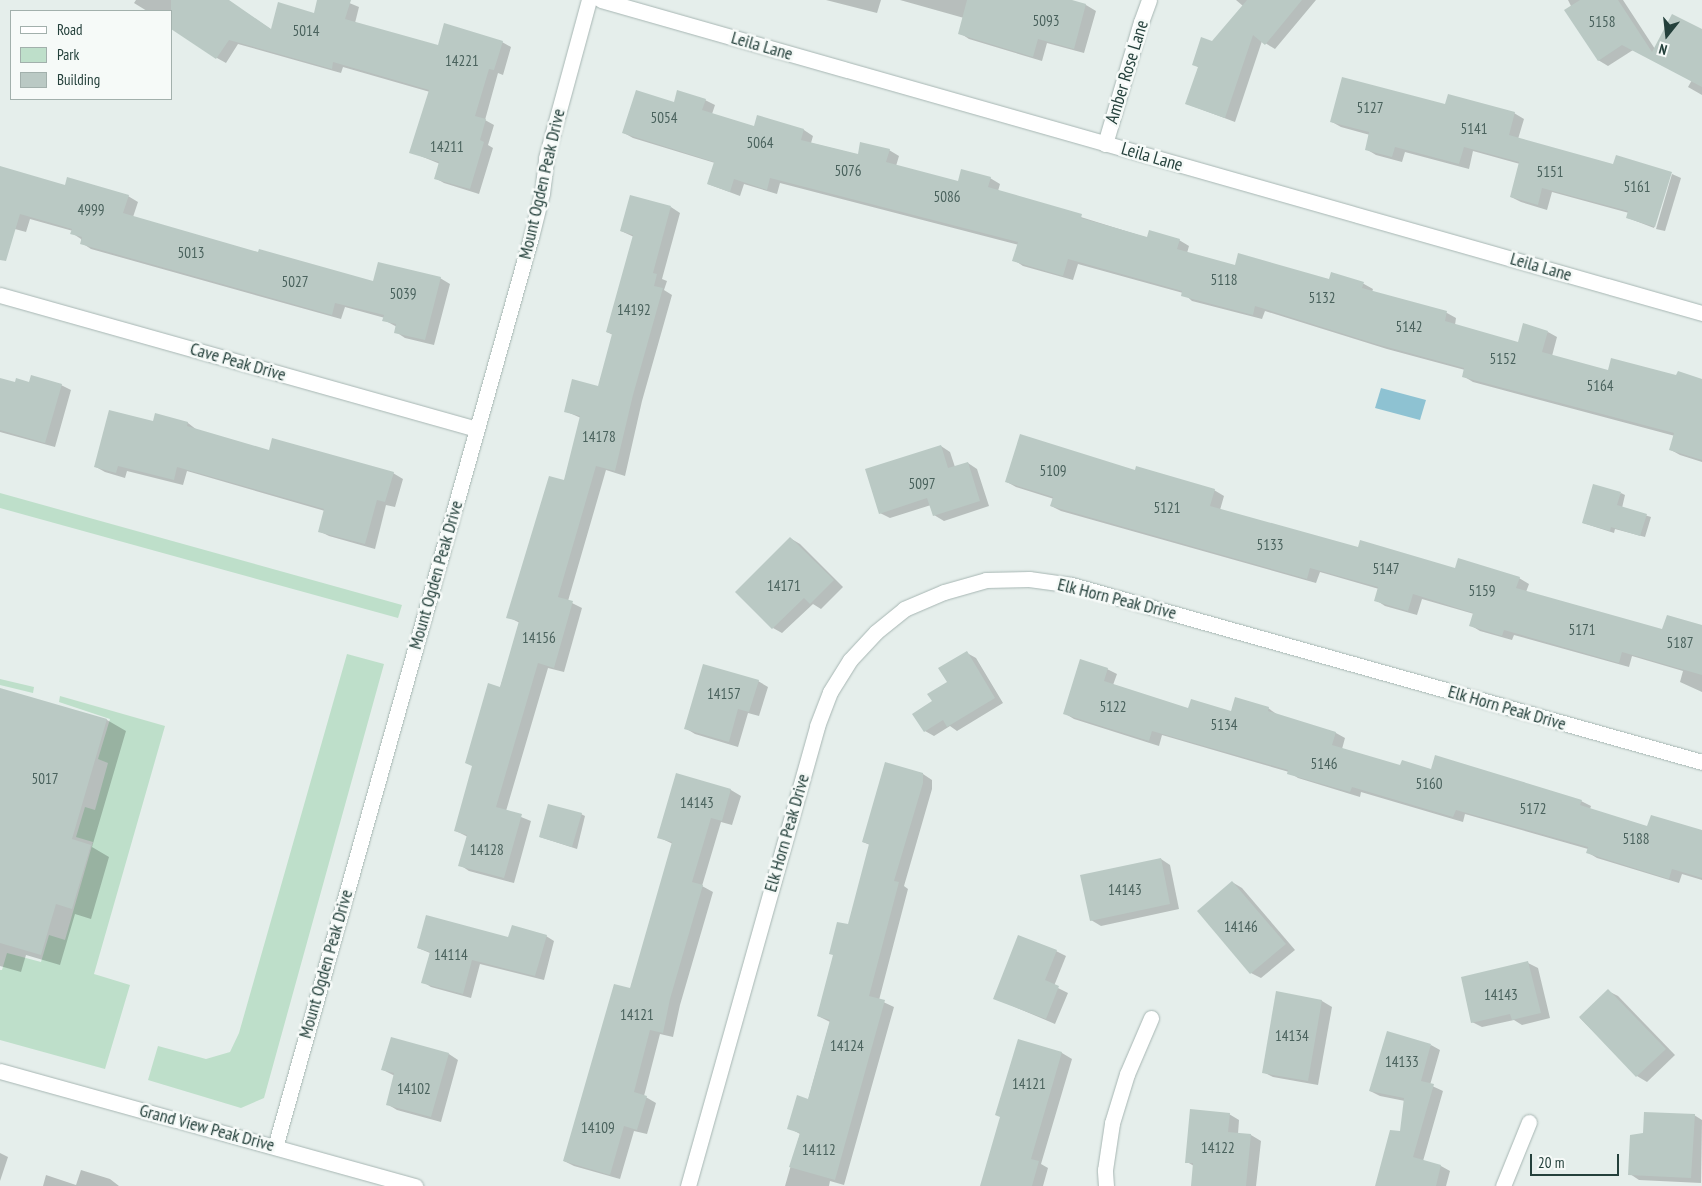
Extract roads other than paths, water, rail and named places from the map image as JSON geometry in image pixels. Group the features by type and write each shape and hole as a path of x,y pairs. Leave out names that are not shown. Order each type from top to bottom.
{"street":[{"name":"Mount Ogden Peak Drive","path":"275,1147 531,237 542,193 546,158 588,0"},
{"name":"Leila Lane","path":"602,0 1702,313"},
{"name":"Amber Rose Lane","path":"1105,144 1149,0"},
{"name":"Cave Peak Drive","path":"0,295 477,429"},
{"name":"Elk Horn Peak Drive","path":"688,1186 817,726 830,692 850,660 876,632 904,609 944,592 986,580 1029,579 1072,585 1702,762"},
{"path":"1106,1186 1105,1170 1112,1123 1128,1074 1151,1018"},
{"name":"Grand View Peak Drive","path":"0,1071 415,1186"},
{"path":"1503,1186 1530,1122"}],"water":[{"path":"1381,388 1426,400 1420,420 1375,408"}]}
